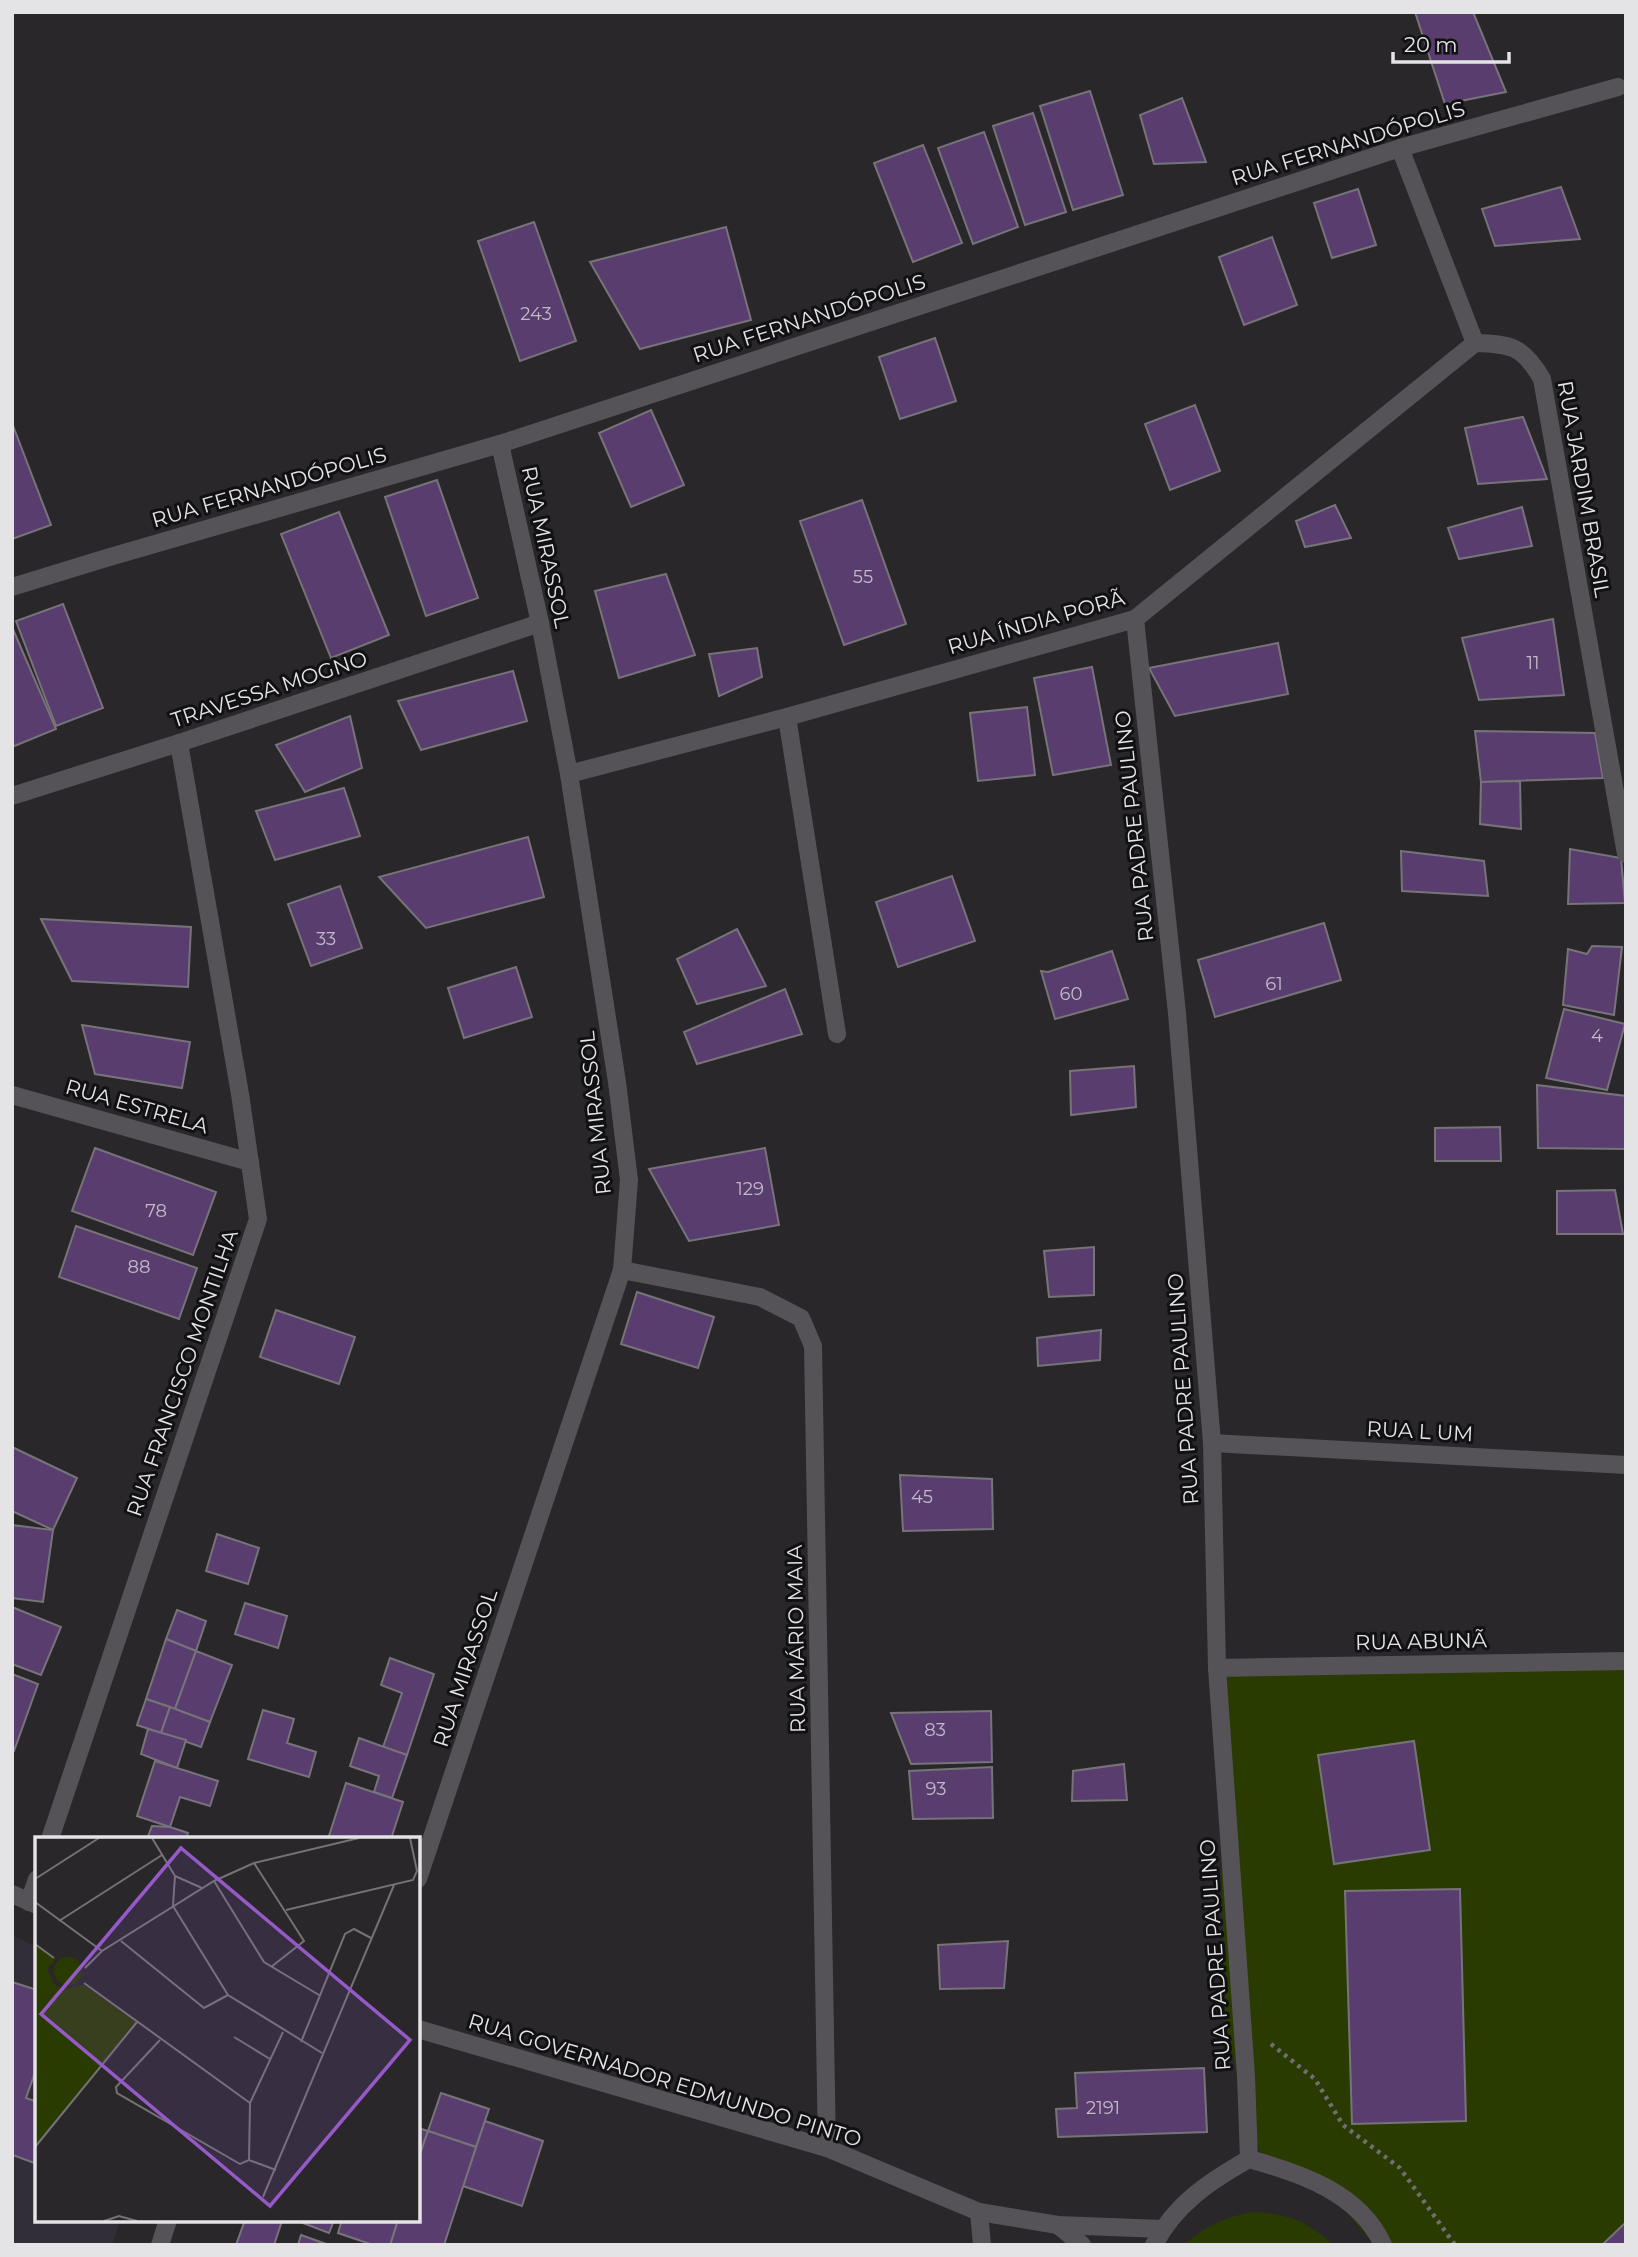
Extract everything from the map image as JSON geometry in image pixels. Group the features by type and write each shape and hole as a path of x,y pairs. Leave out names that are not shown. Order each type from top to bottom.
{"street":[{"name":"RUA FERNANDÓPOLIS","path":"12,587 500,444 1400,148 1618,87"},
{"path":"1400,148 1475,343"},
{"name":"RUA ÍNDIA PORÃ","path":"569,774 787,717 1135,619 1475,343"},
{"name":"RUA JARDIM BRASIL","path":"1475,343 1508,344 1526,355 1542,379 1626,854"},
{"name":"RUA MIRASSOL","path":"420,1873 622,1270 629,1180 618,1082 569,774 540,623 500,444"},
{"name":"RUA PADRE PAULINO","path":"1135,619 1177,1013 1212,1443 1217,1668 1249,2159"},
{"name":"TRAVESSA MOGNO","path":"12,796 540,623"},
{"path":"787,717 836,1034"},
{"name":"RUA FRANCISCO MONTILHA","path":"51,1837 258,1219 240,1094 179,743"},
{"name":"RUA ESTRELA","path":"12,1094 250,1161"},
{"name":"RUA MÁRIO MAIA","path":"622,1270 760,1297 801,1318 813,1346 827,2148"},
{"name":"RUA L UM","path":"1212,1443 1626,1465"},
{"name":"RUA ABUNÃ","path":"1217,1668 1626,1661"},
{"path":"12,1894 33,1904"},
{"name":"RUA GOVERNADOR EDMUNDO PINTO","path":"420,2030 827,2148 979,2212 1158,2237"},
{"path":"1158,2237 1188,2200 1249,2159 1282,2168 1343,2197 1364,2216 1383,2245"},
{"path":"979,2212 982,2245"},
{"path":"160,2245 167,2222"},
{"path":"1058,2225 1082,2245"}],"path":[{"path":"1242,2021 1315,2079 1343,2125 1400,2168 1455,2245"}],"shaded area":[{"path":"12,1935 35,1946 35,2222 119,2222 112,2245 12,2245"}],"green space":[{"path":"1626,1661 1626,2245 1375,2245 1325,2188 1260,2153 1243,2098 1225,2024 1217,1668"},
{"path":"1253,2212 1297,2220 1334,2245 1184,2245 1216,2223"}],"building":[{"path":"1415,12 1473,12 1506,92 1445,104"},
{"path":"1090,91 1123,195 1073,210 1040,106"},
{"path":"1182,98 1206,162 1154,164 1140,115"},
{"path":"1033,113 1066,212 1025,225 993,126"},
{"path":"984,132 1018,227 973,244 938,148"},
{"path":"923,145 962,243 913,262 874,163"},
{"path":"1561,187 1580,239 1495,246 1482,209"},
{"path":"1358,189 1376,245 1332,258 1314,203"},
{"path":"534,222 576,341 520,361 478,241"},
{"path":"726,227 751,320 640,349 590,262"},
{"path":"1272,237 1297,305 1244,325 1219,257"},
{"path":"935,338 956,401 900,419 879,357"},
{"path":"1195,405 1220,471 1170,490 1145,424"},
{"path":"651,410 684,485 631,507 599,433"},
{"path":"1523,417 1547,479 1478,484 1465,428"},
{"path":"12,423 51,525 12,539"},
{"path":"437,480 478,598 426,616 385,497"},
{"path":"862,500 906,624 844,645 800,521"},
{"path":"1335,505 1351,538 1305,547 1296,521"},
{"path":"1522,507 1532,546 1459,559 1448,528"},
{"path":"339,512 389,635 331,658 281,534"},
{"path":"666,574 695,655 619,678 595,591"},
{"path":"63,604 103,708 56,726 16,621"},
{"path":"1553,619 1564,695 1479,700 1462,638"},
{"path":"12,627 56,729 12,747"},
{"path":"1278,643 1288,694 1175,716 1149,668"},
{"path":"757,648 762,677 719,696 709,654"},
{"path":"1092,667 1111,765 1053,775 1034,678"},
{"path":"513,671 527,721 421,750 398,701"},
{"path":"1027,707 1035,775 978,781 970,713"},
{"path":"350,716 362,768 305,792 276,745"},
{"path":"1475,731 1595,733 1603,778 1481,782"},
{"path":"1520,781 1521,829 1480,824 1481,782"},
{"path":"344,788 360,836 275,860 256,811"},
{"path":"528,837 544,897 426,928 379,877"},
{"path":"1570,849 1621,858 1625,903 1568,904"},
{"path":"1401,851 1484,861 1488,896 1402,891"},
{"path":"952,876 975,941 898,967 876,902"},
{"path":"340,886 362,948 311,966 288,904"},
{"path":"41,919 191,927 188,987 72,981"},
{"path":"1324,923 1341,980 1215,1017 1198,960"},
{"path":"737,929 766,986 697,1004 677,959"},
{"path":"1592,946 1622,947 1614,1015 1563,1005 1568,949 1587,954"},
{"path":"1112,951 1128,999 1055,1019 1041,971 1048,972"},
{"path":"516,967 532,1017 464,1038 448,988"},
{"path":"785,989 802,1034 697,1064 684,1032"},
{"path":"1564,1009 1625,1024 1607,1090 1546,1078"},
{"path":"82,1025 190,1042 182,1088 95,1074"},
{"path":"1134,1066 1136,1107 1071,1115 1070,1071"},
{"path":"1537,1085 1626,1096 1626,1149 1538,1148"},
{"path":"1500,1127 1501,1161 1435,1161 1435,1128"},
{"path":"95,1148 216,1192 193,1255 72,1211"},
{"path":"765,1148 779,1225 689,1241 649,1169"},
{"path":"1615,1190 1623,1234 1557,1234 1557,1191"},
{"path":"76,1226 197,1268 179,1319 59,1277"},
{"path":"1094,1247 1094,1295 1049,1297 1044,1251"},
{"path":"637,1292 714,1317 698,1368 621,1344"},
{"path":"276,1310 355,1337 339,1384 260,1357"},
{"path":"1101,1330 1100,1360 1038,1366 1037,1338"},
{"path":"12,1447 77,1478 53,1530 12,1511"},
{"path":"900,1475 992,1479 993,1529 903,1531"},
{"path":"12,1525 53,1530 43,1602 12,1598"},
{"path":"217,1534 259,1548 248,1584 206,1571"},
{"path":"245,1603 287,1616 278,1648 235,1634"},
{"path":"12,1607 61,1627 41,1675 12,1664"},
{"path":"177,1610 206,1621 196,1651 166,1639"},
{"path":"166,1639 196,1651 175,1709 146,1699"},
{"path":"196,1651 232,1665 210,1722 175,1709"},
{"path":"390,1658 434,1674 407,1755 383,1747 402,1693 381,1685"},
{"path":"12,1674 38,1684 14,1751 12,1751"},
{"path":"146,1699 170,1707 161,1733 137,1725"},
{"path":"170,1707 210,1722 201,1747 161,1733"},
{"path":"263,1710 294,1719 287,1743 316,1752 309,1777 248,1759"},
{"path":"991,1711 992,1762 911,1764 891,1713"},
{"path":"148,1729 186,1740 177,1768 141,1754"},
{"path":"359,1738 407,1755 392,1798 374,1792 379,1776 350,1766"},
{"path":"1414,1741 1430,1850 1334,1864 1318,1755"},
{"path":"155,1761 218,1781 210,1806 180,1797 170,1827 137,1816"},
{"path":"1124,1764 1127,1800 1072,1801 1073,1771"},
{"path":"992,1767 993,1818 913,1819 909,1771"},
{"path":"346,1783 403,1802 392,1837 329,1837"},
{"path":"152,1826 170,1827 188,1833 187,1837 148,1837"},
{"path":"1460,1889 1466,2121 1352,2124 1345,1891"},
{"path":"1008,1941 1004,1988 940,1989 938,1945"},
{"path":"12,1982 35,1989 35,2073 26,2098 35,2101 35,2163 13,2155 12,2157"},
{"path":"1204,2068 1207,2132 1058,2137 1056,2109 1077,2108 1075,2073"},
{"path":"441,2093 489,2109 476,2147 428,2131"},
{"path":"485,2121 543,2141 522,2206 463,2186"},
{"path":"420,2129 428,2131 420,2154"},
{"path":"428,2131 476,2147 444,2245 390,2245 397,2222 420,2222 420,2154"},
{"path":"244,2222 282,2222 274,2245 236,2245"},
{"path":"300,2222 333,2222 329,2233"},
{"path":"341,2222 397,2222 390,2245 373,2245 338,2233"},
{"path":"1626,2222 1626,2245 1602,2245"},
{"path":"301,2235 329,2245 298,2245"}]}
